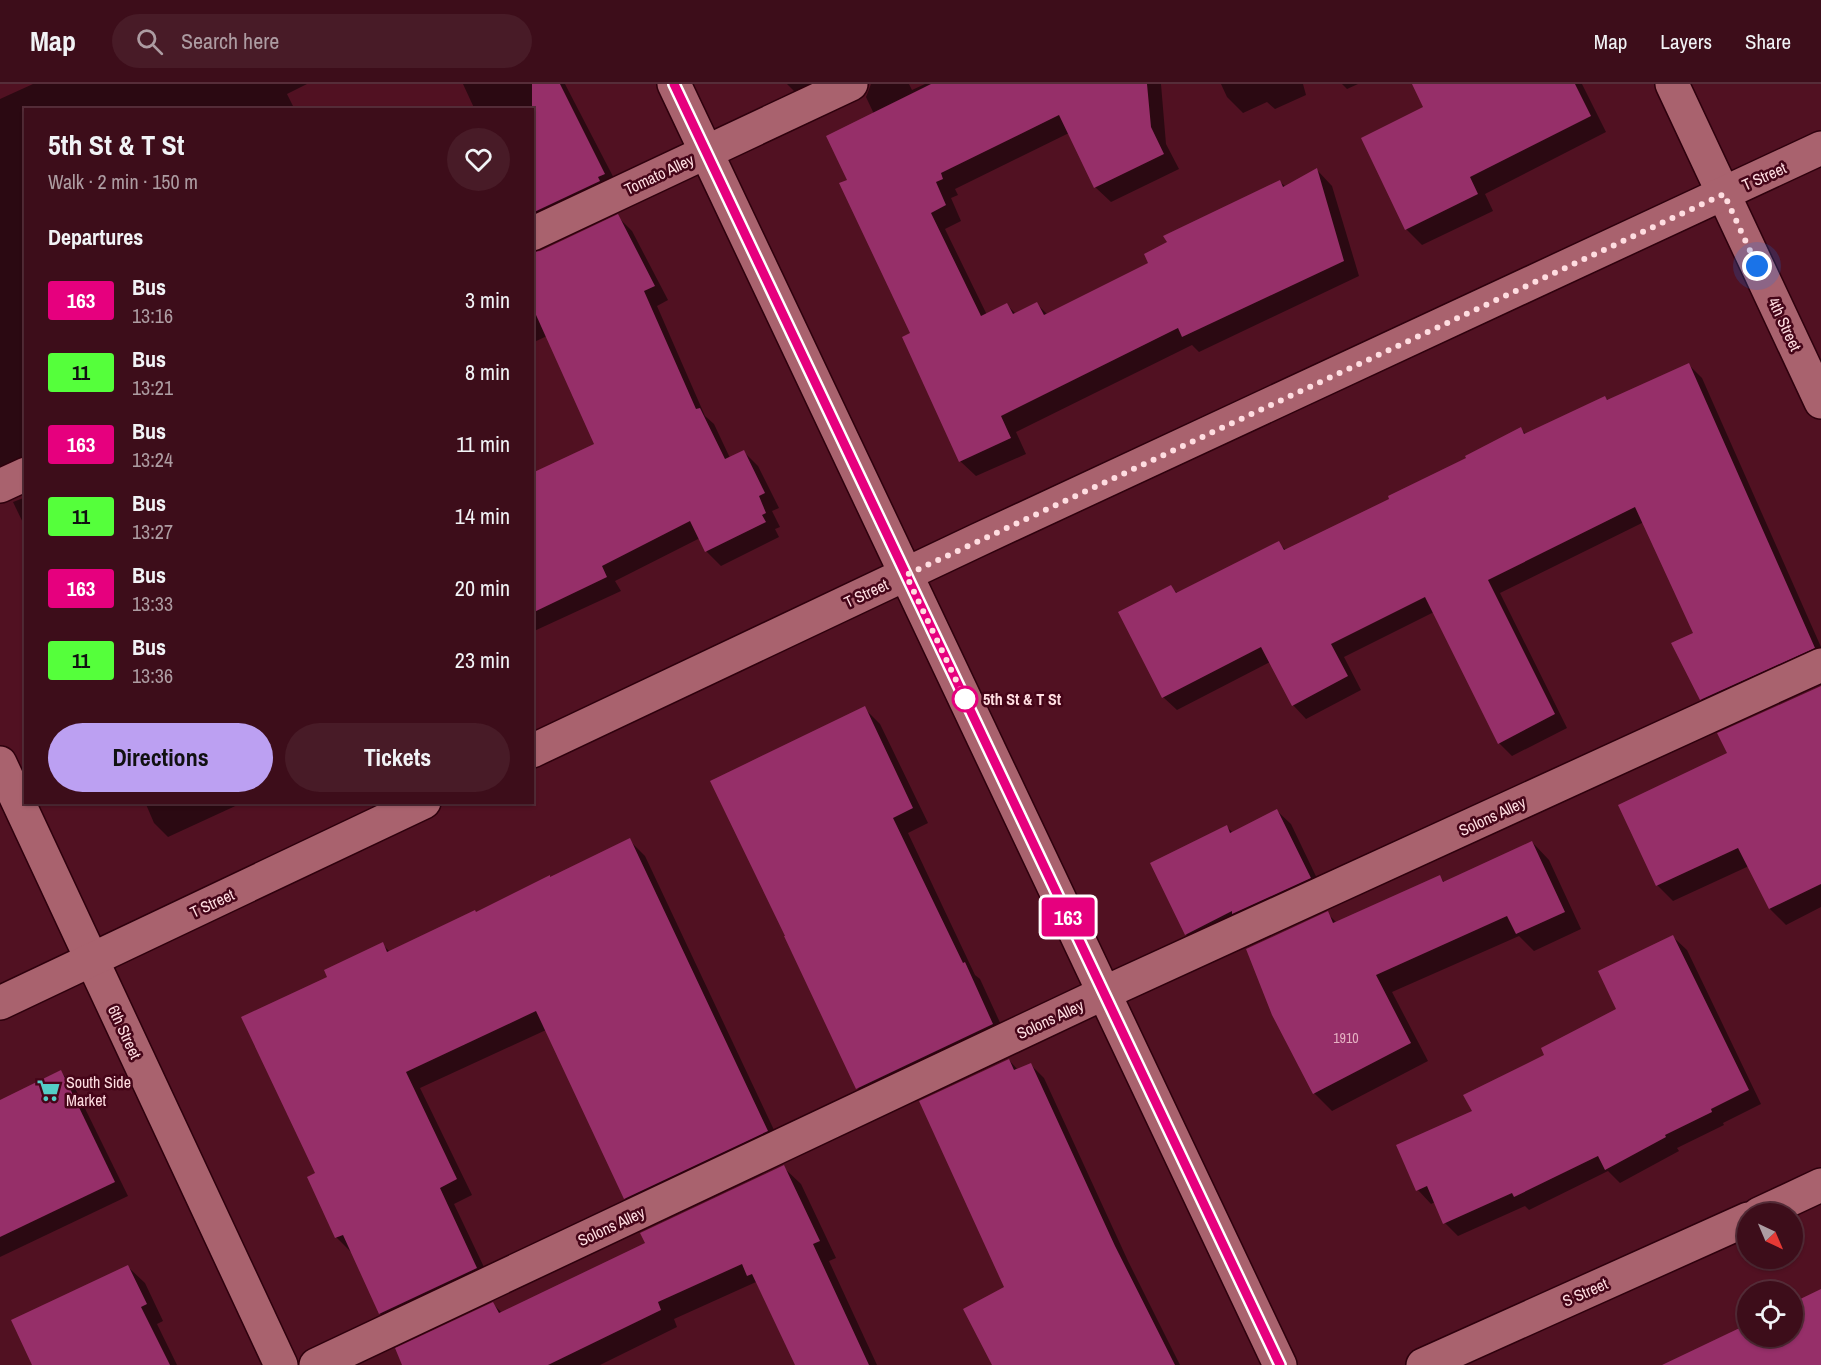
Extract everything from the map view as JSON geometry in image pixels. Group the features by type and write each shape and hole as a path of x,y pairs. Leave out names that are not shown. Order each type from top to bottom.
{"street":[{"path":"674,84 1280,1365"},
{"name":"Tomato Alley","path":"534,233 851,84"},
{"name":"4th Street","path":"1672,84 1821,402"},
{"name":"T Street","path":"534,750 1821,148"},
{"name":"Solons Alley","path":"316,1365 1104,993 1821,665"},
{"name":"6th Street","path":"0,763 281,1365"},
{"name":"T Street","path":"0,1003 420,804"},
{"path":"1783,1203 1821,1185"},
{"name":"S Street","path":"1423,1365 1737,1224"}],"building":[{"path":"532,84 560,84 605,174 598,177 600,181 534,212 534,108 532,108"},
{"path":"931,84 1147,84 1151,127 1164,154 1094,188 1059,115 941,173 943,179 936,182 946,205 931,213 981,316 1007,303 1013,314 1037,302 1044,315 1148,263 1144,254 1167,242 1163,236 1280,180 1283,187 1317,168 1344,261 1182,337 1178,328 1001,416 1011,438 959,462 902,337 910,333 839,183 847,180 826,136"},
{"path":"1412,84 1575,84 1591,116 1470,177 1478,194 1405,230 1361,138 1423,107"},
{"path":"618,214 655,286 644,291 696,409 700,408 725,459 744,450 765,493 759,496 766,513 762,515 766,522 705,552 690,521 602,566 607,577 534,612 534,472 594,444 534,310 534,252"},
{"path":"1689,363 1815,648 1700,700 1671,643 1693,633 1635,507 1488,580 1555,714 1498,744 1425,597 1331,644 1348,676 1292,706 1261,647 1162,698 1118,612 1171,585 1176,593 1279,541 1284,550 1389,499 1388,496 1466,458 1465,456 1521,427 1524,434 1605,396 1607,400"},
{"path":"1821,686 1821,884 1769,909 1738,848 1656,886 1618,805 1727,753 1717,733"},
{"path":"865,706 913,808 893,818 963,963 965,962 993,1024 856,1089 710,781"},
{"path":"1277,809 1311,878 1232,914 1232,911 1185,935 1150,863 1227,825 1230,833"},
{"path":"630,838 768,1131 624,1199 536,1011 406,1072 457,1179 440,1188 477,1268 379,1314 343,1235 335,1238 307,1177 315,1173 241,1017 327,977 324,970 383,942 387,952"},
{"path":"1532,841 1565,912 1516,934 1507,916 1376,975 1411,1043 1313,1094 1272,1015 1246,949 1328,911 1333,923 1440,875 1443,882"},
{"path":"1673,935 1749,1090 1711,1109 1712,1112 1665,1135 1666,1137 1605,1170 1598,1156 1514,1197 1512,1193 1443,1224 1427,1186 1416,1191 1396,1145 1472,1111 1463,1095 1544,1055 1541,1048 1616,1009 1598,971"},
{"path":"1009,1059 1014,1070 1031,1063 1115,1246 1175,1365 992,1365 963,1309 1004,1287 919,1101"},
{"path":"61,1070 115,1182 0,1237 0,1100"},
{"path":"784,1165 820,1241 813,1244 869,1365 795,1365 752,1274 747,1276 742,1264 658,1302 661,1310 548,1365 402,1365 395,1348 493,1302 499,1313 645,1243 640,1233"},
{"path":"128,1265 147,1304 141,1307 170,1365 32,1365 11,1320"},
{"path":"1821,1289 1821,1365 1662,1365 1737,1329 1737,1347 1803,1347 1803,1298"}],"bus line":[{"name":"163","path":"674,84 1280,1365"}],"place":[{"name":"5th St & T St","path":"965,699"},
{"name":"South Side Market","path":"48,1091"}],"route":[{"path":"965,699 906,575 1724,194 1757,266"}]}
